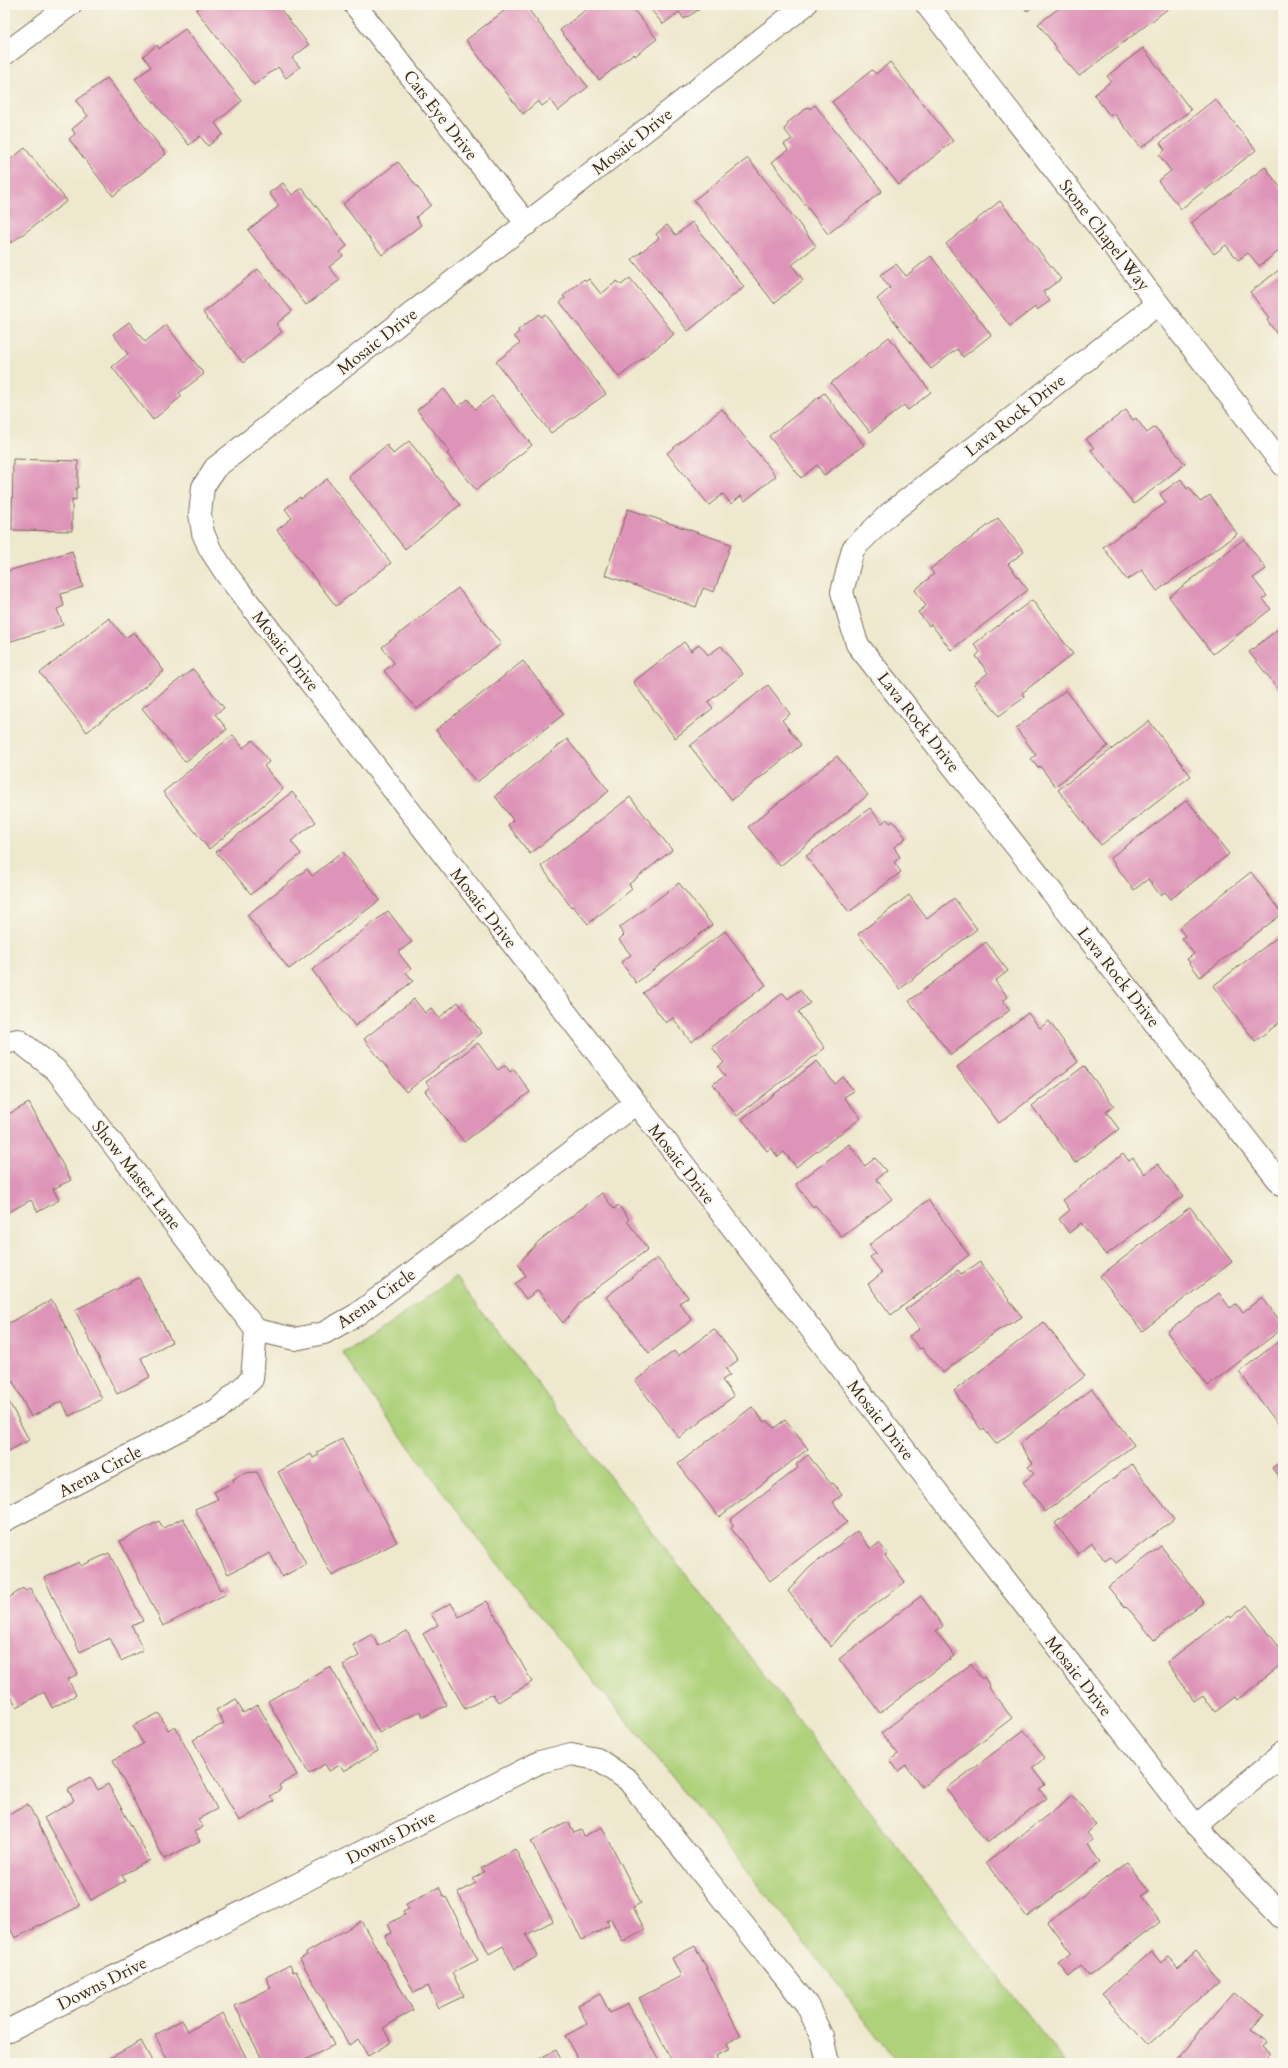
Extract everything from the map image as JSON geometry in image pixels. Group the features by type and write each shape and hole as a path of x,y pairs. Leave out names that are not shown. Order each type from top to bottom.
{"street":[{"path":"5,54 70,5"},
{"name":"Cats Eye Drive","path":"355,5 527,224"},
{"name":"Mosaic Drive","path":"805,5 215,468 203,487 200,514 205,538 227,575 635,1104 1196,1826 1283,1917"},
{"name":"Stone Chapel Way","path":"927,5 1283,465"},
{"name":"Lava Rock Drive","path":"1158,304 889,514 853,549 842,592 857,644 1283,1186"},
{"name":"Show Master Lane","path":"5,1043 18,1040 56,1070 256,1330"},
{"name":"Arena Circle","path":"5,1520 217,1410 252,1379 256,1330 295,1339 324,1333 356,1315 635,1104"},
{"name":"Downs Drive","path":"5,2032 540,1762 571,1754 597,1758 628,1780 807,2005 822,2037 828,2063"},
{"path":"1196,1826 1283,1754"}],"green space":[{"path":"455,1277 1065,2063 897,2063 835,1981 646,1744 523,1597 382,1411 342,1352 369,1339"}],"building":[{"path":"203,5 237,5 240,8 243,5 277,5 309,45 292,58 300,67 286,78 278,67 254,85 196,10"},
{"path":"512,5 525,5 588,87 558,111 550,100 542,106 538,101 523,114 466,40"},
{"path":"592,5 630,5 657,39 635,56 633,54 599,80 560,30"},
{"path":"647,5 706,5 684,19 679,12 663,24"},
{"path":"1022,5 1035,5 1027,11"},
{"path":"1063,5 1166,5 1169,8 1079,76 1055,49 1057,48 1038,24"},
{"path":"185,29 242,101 215,123 223,134 208,146 200,136 189,145 135,79 151,67 143,56 157,45 159,49"},
{"path":"1143,48 1191,110 1141,148 1114,113 1110,116 1094,95 1111,81 1107,76"},
{"path":"890,62 953,141 899,185 832,102 872,70 876,74"},
{"path":"107,78 166,154 113,196 69,139 75,134 72,129 88,116 76,101"},
{"path":"1215,99 1256,150 1181,209 1158,181 1171,171 1159,155 1165,150 1160,143"},
{"path":"815,105 882,191 828,234 772,162 788,150 784,144 792,139 784,129 788,125 787,123 808,107 810,109"},
{"path":"25,148 67,201 11,243 5,235 5,164"},
{"path":"748,158 816,246 792,265 803,280 774,303 694,200"},
{"path":"398,162 431,205 416,217 421,225 382,255 343,204"},
{"path":"1265,167 1283,191 1283,248 1259,266 1248,253 1238,260 1226,245 1214,254 1191,223"},
{"path":"283,183 292,195 302,188 347,246 340,252 343,256 329,267 340,280 306,305 248,230 279,206 269,193"},
{"path":"1000,201 1061,279 1043,292 1050,301 1037,310 1035,307 1010,326 946,244"},
{"path":"692,222 744,287 688,331 632,259 659,238 656,234 667,225 676,235"},
{"path":"931,256 991,335 963,357 957,349 931,369 877,299 890,288 880,275 896,264 906,276"},
{"path":"1283,267 1283,330 1277,334 1267,320 1269,318 1250,292"},
{"path":"258,269 292,311 276,324 282,332 243,363 203,313"},
{"path":"630,278 674,334 619,377 560,302 565,298 563,296 584,279 586,281 589,279 601,294 617,281 621,285"},
{"path":"539,314 541,317 545,314 606,394 551,433 496,362 520,343 514,336 519,332 518,330"},
{"path":"129,322 145,342 166,325 204,374 179,393 182,396 153,420 112,367 128,354 113,334"},
{"path":"889,337 931,392 908,410 904,405 870,432 831,383"},
{"path":"444,389 458,407 468,399 475,409 492,396 532,445 476,490 447,454 450,452 417,410"},
{"path":"824,393 864,445 824,475 817,465 801,478 769,436"},
{"path":"722,409 776,476 745,501 741,496 731,504 723,494 709,505 667,453"},
{"path":"1126,410 1133,420 1136,418 1147,433 1155,427 1185,464 1134,504 1091,450 1094,448 1086,439"},
{"path":"409,441 460,505 405,549 348,476 387,445 393,454"},
{"path":"13,459 78,461 78,488 76,488 76,500 72,499 72,531 12,530"},
{"path":"327,479 391,563 336,606 277,530 292,518 285,509"},
{"path":"1181,479 1187,489 1189,487 1200,502 1210,495 1237,534 1157,591 1142,570 1127,580 1103,547 1166,503 1160,494"},
{"path":"628,509 731,544 714,592 703,588 696,607 605,575"},
{"path":"998,518 1024,552 1008,564 1028,590 951,650 931,624 929,626 918,612 926,606 915,590 934,574 930,569"},
{"path":"1244,539 1266,569 1253,578 1267,596 1263,599 1271,609 1213,654 1169,597"},
{"path":"72,551 83,587 61,594 64,606 57,609 63,625 5,643 5,572"},
{"path":"458,588 501,644 417,709 384,671 394,663 382,647"},
{"path":"1032,600 1073,654 1022,693 1025,697 999,716 974,684 988,673 976,656 980,652 974,644"},
{"path":"109,618 125,638 134,632 164,671 87,732 40,673"},
{"path":"1283,625 1283,695 1249,652"},
{"path":"684,642 691,651 699,644 708,655 721,646 743,674 708,702 713,708 675,738 633,682"},
{"path":"523,661 564,714 477,782 466,770 436,730"},
{"path":"193,669 224,708 215,714 227,729 185,762 142,708"},
{"path":"768,685 790,714 782,720 801,745 732,800 690,746"},
{"path":"1066,690 1108,746 1055,786 1040,766 1038,768 1031,759 1036,755 1016,728"},
{"path":"1149,721 1191,776 1101,845 1058,790"},
{"path":"233,735 243,748 253,740 269,762 264,766 283,789 209,849 163,792"},
{"path":"567,739 609,791 530,854 508,825 513,820 495,796"},
{"path":"837,756 868,795 780,866 748,827"},
{"path":"292,792 316,822 291,841 301,854 251,894 216,852"},
{"path":"630,797 672,850 629,884 632,889 588,924 573,906 571,907 541,866"},
{"path":"1187,800 1229,854 1171,899 1165,892 1160,895 1148,879 1134,890 1110,858"},
{"path":"870,808 882,823 887,819 890,823 893,821 906,838 894,847 900,857 894,862 901,872 849,912 806,856"},
{"path":"343,852 380,900 289,969 247,915 307,869 312,876"},
{"path":"1251,872 1282,914 1200,977 1187,959 1194,954 1182,938 1185,936 1179,928"},
{"path":"679,883 712,925 636,983 621,962 631,955 619,940 624,935 619,928"},
{"path":"909,895 927,919 954,898 977,929 900,989 858,934"},
{"path":"388,911 412,942 398,952 411,969 406,972 413,981 355,1026 312,970"},
{"path":"725,931 766,985 691,1042 673,1018 666,1023 643,993"},
{"path":"1283,933 1283,1020 1255,1041 1213,986"},
{"path":"986,942 1008,971 995,981 1008,997 1003,1001 1010,1010 951,1055 909,1001"},
{"path":"800,990 810,1003 798,1012 825,1048 737,1116 713,1084 725,1076 718,1067 724,1063 712,1047 783,993 788,999"},
{"path":"414,999 425,1013 431,1008 439,1018 458,1002 482,1033 406,1092 364,1039"},
{"path":"1028,1013 1040,1028 1049,1021 1078,1062 999,1123 957,1067"},
{"path":"478,1043 498,1070 505,1065 510,1072 514,1069 530,1092 464,1142 425,1091 430,1087 426,1082"},
{"path":"817,1061 835,1084 843,1077 854,1091 844,1097 861,1118 796,1167 784,1152 778,1157 771,1148 767,1151 742,1119"},
{"path":"1084,1066 1114,1106 1106,1112 1119,1129 1075,1163 1032,1106"},
{"path":"29,1103 71,1180 53,1189 59,1200 38,1212 31,1200 5,1214 5,1116"},
{"path":"849,1144 865,1166 875,1158 886,1171 876,1179 892,1199 842,1237 815,1205 813,1207 796,1184"},
{"path":"1123,1154 1129,1161 1133,1158 1145,1174 1158,1164 1183,1196 1106,1255 1081,1223 1069,1233 1059,1219 1070,1210 1063,1200"},
{"path":"602,1193 614,1209 618,1205 629,1219 627,1221 648,1249 584,1298 563,1323 538,1290 526,1299 515,1284 526,1276 518,1264 539,1241"},
{"path":"928,1200 969,1255 891,1315 868,1284 882,1273 870,1257 876,1253 869,1245"},
{"path":"1190,1207 1232,1262 1142,1331 1100,1276"},
{"path":"657,1258 688,1297 679,1303 692,1320 649,1353 606,1297"},
{"path":"980,1262 1022,1317 995,1332 943,1373 922,1348 920,1349 909,1336 920,1329 905,1310 958,1270 961,1274"},
{"path":"139,1278 172,1342 141,1358 150,1377 117,1394 75,1310"},
{"path":"1219,1293 1230,1308 1236,1304 1243,1312 1262,1297 1283,1325 1283,1328 1208,1386 1167,1332"},
{"path":"52,1300 102,1399 69,1416 62,1401 31,1417 5,1366 5,1325"},
{"path":"1044,1322 1085,1376 996,1444 984,1429 982,1431 954,1391"},
{"path":"714,1329 738,1360 726,1369 730,1375 722,1380 734,1396 679,1438 635,1381 674,1351 678,1356"},
{"path":"1283,1338 1283,1426 1281,1428 1239,1372"},
{"path":"1092,1389 1134,1445 1045,1512 1023,1482 1034,1474 1028,1467 1033,1463 1019,1444"},
{"path":"5,1394 29,1440 5,1453"},
{"path":"752,1407 764,1422 767,1420 774,1428 785,1420 808,1449 719,1517 678,1464"},
{"path":"342,1439 397,1542 332,1576 278,1472 311,1454 313,1458 319,1455 317,1452"},
{"path":"808,1455 831,1484 833,1483 842,1495 833,1502 847,1522 770,1581 731,1528 734,1526 730,1520 798,1468 796,1465"},
{"path":"1283,1460 1283,1483 1272,1468"},
{"path":"1132,1464 1174,1519 1116,1563 1111,1557 1105,1561 1092,1543 1078,1554 1055,1523"},
{"path":"257,1472 306,1564 282,1577 270,1553 228,1574 195,1509 218,1499 214,1492 234,1482 233,1479 245,1473"},
{"path":"183,1518 220,1590 223,1588 226,1594 163,1626 120,1541 159,1521 163,1528"},
{"path":"857,1531 871,1549 879,1543 888,1554 885,1556 905,1582 853,1621 831,1647 788,1591 810,1567"},
{"path":"1161,1546 1204,1602 1154,1640 1108,1587"},
{"path":"109,1553 143,1621 132,1626 143,1650 121,1661 110,1638 80,1652 44,1578 79,1562 81,1566"},
{"path":"23,1588 25,1591 30,1588 78,1674 68,1679 76,1695 52,1708 44,1692 17,1707 5,1686 5,1598 9,1596 9,1598"},
{"path":"921,1596 943,1626 936,1631 954,1656 880,1713 839,1659"},
{"path":"487,1601 532,1682 498,1702 493,1694 465,1709 423,1634 438,1625 431,1614 451,1603 459,1617"},
{"path":"1247,1605 1283,1652 1283,1664 1237,1700 1235,1697 1215,1712 1203,1695 1194,1701 1167,1662 1229,1615 1231,1618"},
{"path":"407,1631 447,1705 423,1717 420,1711 379,1733 343,1665 359,1656 353,1645 372,1634 378,1646"},
{"path":"971,1664 982,1679 984,1677 990,1686 989,1688 1012,1718 922,1787 906,1765 898,1771 890,1760 898,1754 881,1733"},
{"path":"330,1666 378,1751 344,1771 340,1765 329,1771 325,1764 309,1774 268,1701"},
{"path":"236,1699 243,1713 258,1705 297,1775 279,1785 281,1789 270,1796 274,1801 239,1821 193,1740 224,1723 216,1710"},
{"path":"159,1713 168,1730 175,1726 217,1809 198,1819 203,1827 194,1832 200,1841 164,1859 113,1760 143,1744 133,1726"},
{"path":"1024,1730 1045,1758 1032,1768 1045,1785 1039,1789 1047,1798 987,1843 946,1789"},
{"path":"90,1777 98,1790 108,1784 150,1860 122,1875 125,1881 91,1900 44,1818 74,1801 68,1790"},
{"path":"1073,1795 1096,1825 1087,1833 1093,1840 1087,1844 1100,1862 1027,1917 986,1863"},
{"path":"28,1804 80,1906 15,1938 5,1918 5,1816"},
{"path":"568,1822 574,1833 581,1830 584,1836 602,1827 641,1903 633,1907 645,1930 623,1942 611,1919 607,1921 609,1926 582,1940 531,1841"},
{"path":"515,1849 553,1921 526,1935 538,1956 515,1969 503,1946 489,1954 458,1893 476,1883 473,1879 484,1872 481,1868"},
{"path":"1127,1862 1149,1891 1141,1896 1160,1922 1089,1976 1081,1966 1069,1976 1058,1963 1071,1953 1048,1922"},
{"path":"439,1887 444,1898 446,1897 478,1960 452,1973 464,1996 439,2008 428,1986 414,1993 385,1936 392,1933 388,1924 405,1915 403,1912 409,1909 406,1904"},
{"path":"361,1921 413,2010 383,2028 391,2042 368,2056 358,2039 349,2045 300,1959 307,1955 306,1953"},
{"path":"695,1946 741,2036 727,2043 730,2049 716,2056 719,2063 673,2063 639,1998 681,1976 672,1958"},
{"path":"1151,1951 1161,1963 1166,1957 1177,1968 1196,1951 1221,1980 1148,2045 1102,1994"},
{"path":"290,1965 293,1972 296,1971 334,2045 299,2063 264,2063 235,2006 271,1988 266,1977"},
{"path":"1234,1992 1263,2016 1251,2031 1266,2043 1263,2047 1271,2054 1263,2063 1173,2063"},
{"path":"600,1994 610,2013 628,2004 660,2063 580,2063 565,2036 587,2024 578,2005"},
{"path":"223,2013 249,2063 169,2063 155,2035 182,2020 188,2031"},
{"path":"141,2041 153,2063 110,2063 108,2059"},
{"path":"556,2050 563,2063 530,2063"}]}
